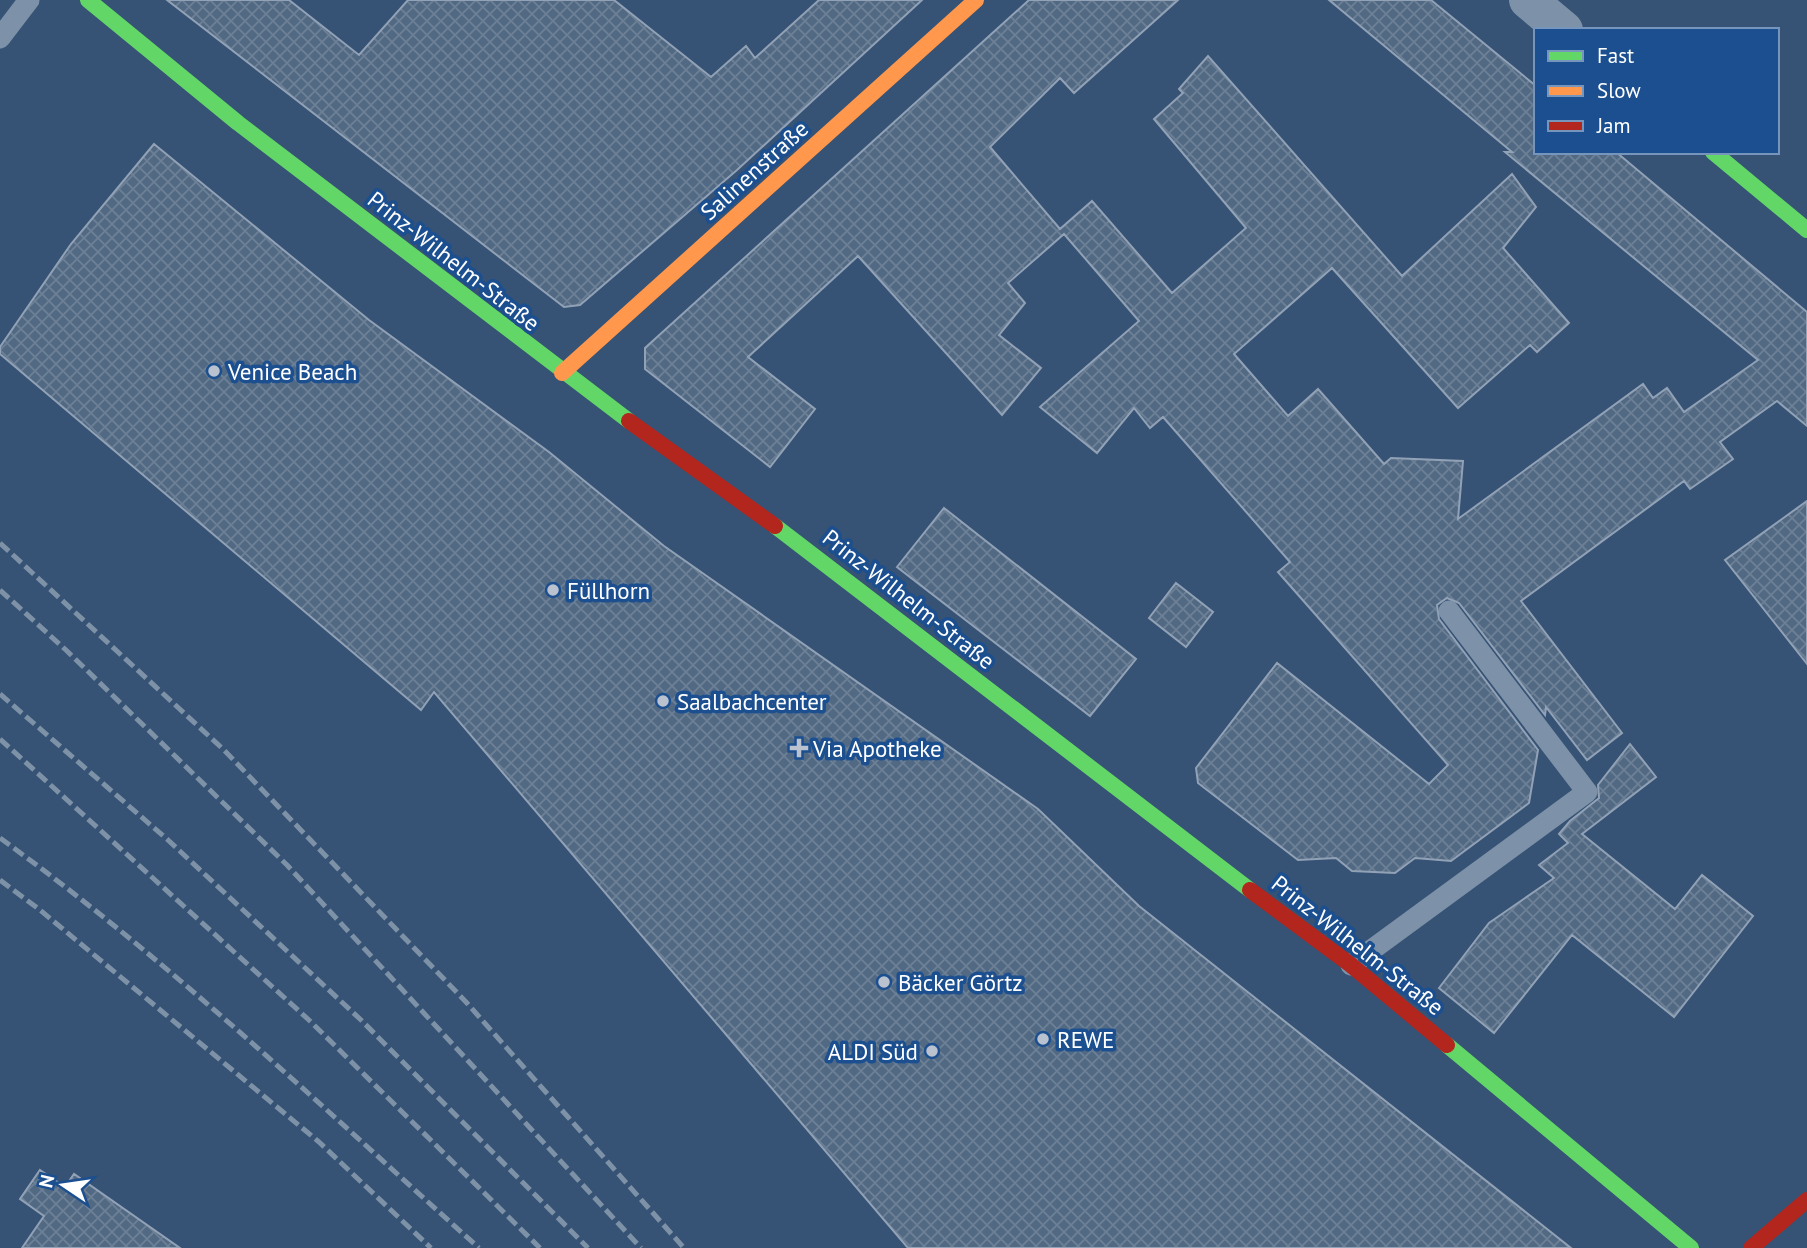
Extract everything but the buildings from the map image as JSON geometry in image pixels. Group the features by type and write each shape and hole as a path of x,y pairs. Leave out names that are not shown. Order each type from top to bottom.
{"street":[{"name":"Salinenstraße","path":"562,373 976,0"},
{"path":"1528,0 1562,28"},
{"name":"Prinz-Wilhelm-Straße","path":"104,5 238,123 562,373 784,532 1133,802 1351,965 1691,1248"},
{"path":"1715,154 1807,230"},
{"path":"1751,1248 1807,1200"}],"lane":[{"path":"2,32 29,0"},
{"path":"1351,965 1587,792 1448,611"}],"railway":[{"path":"0,543 224,750 466,1002 684,1248"},
{"path":"0,590 67,651 287,865 641,1248"},
{"path":"0,694 168,840 361,1020 588,1248"},
{"path":"0,739 310,1021 540,1248"},
{"path":"0,838 125,934 185,985 479,1248"},
{"path":"0,880 40,910 319,1142 431,1248"}],"traffic: fast":[{"path":"88,0 238,123 629,421"},
{"path":"1715,154 1807,230"},
{"path":"775,526 1250,890"},
{"path":"1447,1045 1691,1248"}],"traffic: slow":[{"path":"562,373 976,0"}],"traffic: jam":[{"path":"629,421 775,526"},
{"path":"1250,890 1351,965 1447,1045"},
{"path":"1751,1248 1807,1200"}],"place":[{"name":"Venice Beach","path":"214,371"},
{"name":"Füllhorn","path":"553,590"},
{"name":"Saalbachcenter","path":"663,701"},
{"name":"Via Apotheke","path":"799,748"},
{"name":"Bäcker Görtz","path":"884,982"},
{"name":"REWE","path":"1043,1039"},
{"name":"ALDI Süd","path":"932,1051"}]}
